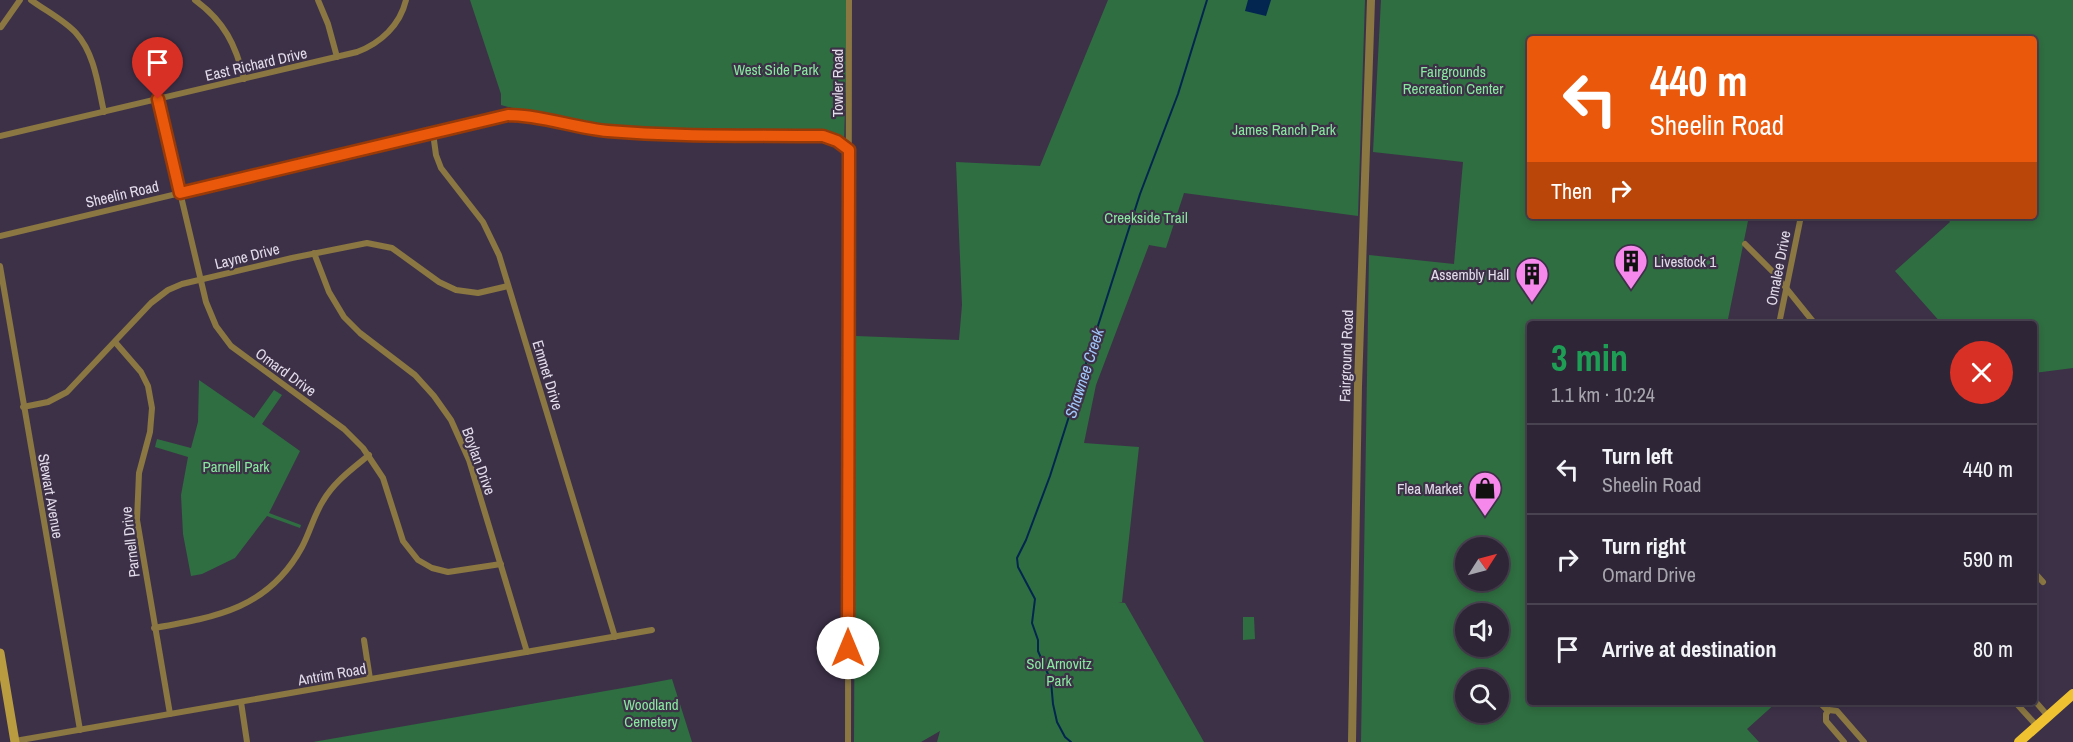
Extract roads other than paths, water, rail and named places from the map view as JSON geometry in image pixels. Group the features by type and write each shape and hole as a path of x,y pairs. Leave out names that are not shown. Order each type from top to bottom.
{"highway":[{"path":"2019,742 2073,694"}],"main road":[{"path":"0,653 15,741"}],"street":[{"path":"1,27 20,0"},
{"path":"31,0 70,28 83,42 92,60 104,112"},
{"path":"195,0 212,13 229,33 238,53 244,79"},
{"path":"318,0 328,24 337,57"},
{"name":"East Richard Drive","path":"0,136 357,52 375,44 392,28 406,0"},
{"name":"Towler Road","path":"848,742 849,0"},
{"name":"Fairground Road","path":"1352,742 1361,253 1371,0"},
{"name":"Omard Drive","path":"158,99 200,280 212,319 231,346 344,429 369,455 382,478 404,541 418,560 432,568 448,572 501,564"},
{"name":"Sheelin Road","path":"0,236 497,117 519,115 595,130 655,135 823,136 837,141 849,150"},
{"name":"Emmet Drive","path":"433,133 436,155 441,168 455,189 476,212 499,255 615,637"},
{"name":"Omalee Drive","path":"1780,321 1800,219"},
{"name":"Layne Drive","path":"23,407 48,402 67,392 160,295 177,286 200,280 358,243 376,244 399,253 439,282 456,290 478,293 508,286"},
{"path":"1745,244 1774,273 1813,321"},
{"name":"Boylan Drive","path":"314,253 329,292 344,317 360,333 415,375 451,420 470,460 527,652"},
{"name":"Stewart Avenue","path":"0,266 80,730"},
{"name":"Parnell Drive","path":"115,342 141,372 148,386 152,408 150,432 139,474 136,508 138,533 170,714"},
{"path":"154,628 221,615 246,604 267,589 297,556 330,491 341,478 369,455"},
{"path":"2037,575 2043,582"},
{"name":"Antrim Road","path":"15,741 652,630"},
{"path":"364,640 370,680"},
{"path":"241,702 248,742"},
{"path":"2037,703 2048,716"},
{"path":"1822,705 1828,711"},
{"path":"2018,705 2037,726"},
{"path":"1828,711 1826,721 1845,742"},
{"path":"1828,711 1837,711 1864,742"}],"water":[{"path":"1248,0 1271,0 1266,16 1245,11"}],"waterway":[{"name":"Shawnee Creek","path":"1071,742 1065,737 1057,722 1051,681 1038,651 1038,640 1032,623 1035,599 1018,567 1017,558 1050,476 1140,194 1178,94 1207,0"}],"place":[{"name":"Livestock 1","path":"1631,290"},
{"name":"Assembly Hall","path":"1532,303"},
{"name":"Flea Market","path":"1485,517"}],"park label":[{"name":"West Side Park","path":"776,69"},
{"name":"Fairgrounds Recreation Center","path":"1453,80"},
{"name":"James Ranch Park","path":"1284,129"},
{"name":"Creekside Trail","path":"1146,217"},
{"name":"Parnell Park","path":"236,466"},
{"name":"Sol Arnovitz Park","path":"1059,672"},
{"name":"Woodland Cemetery","path":"651,712"}]}
